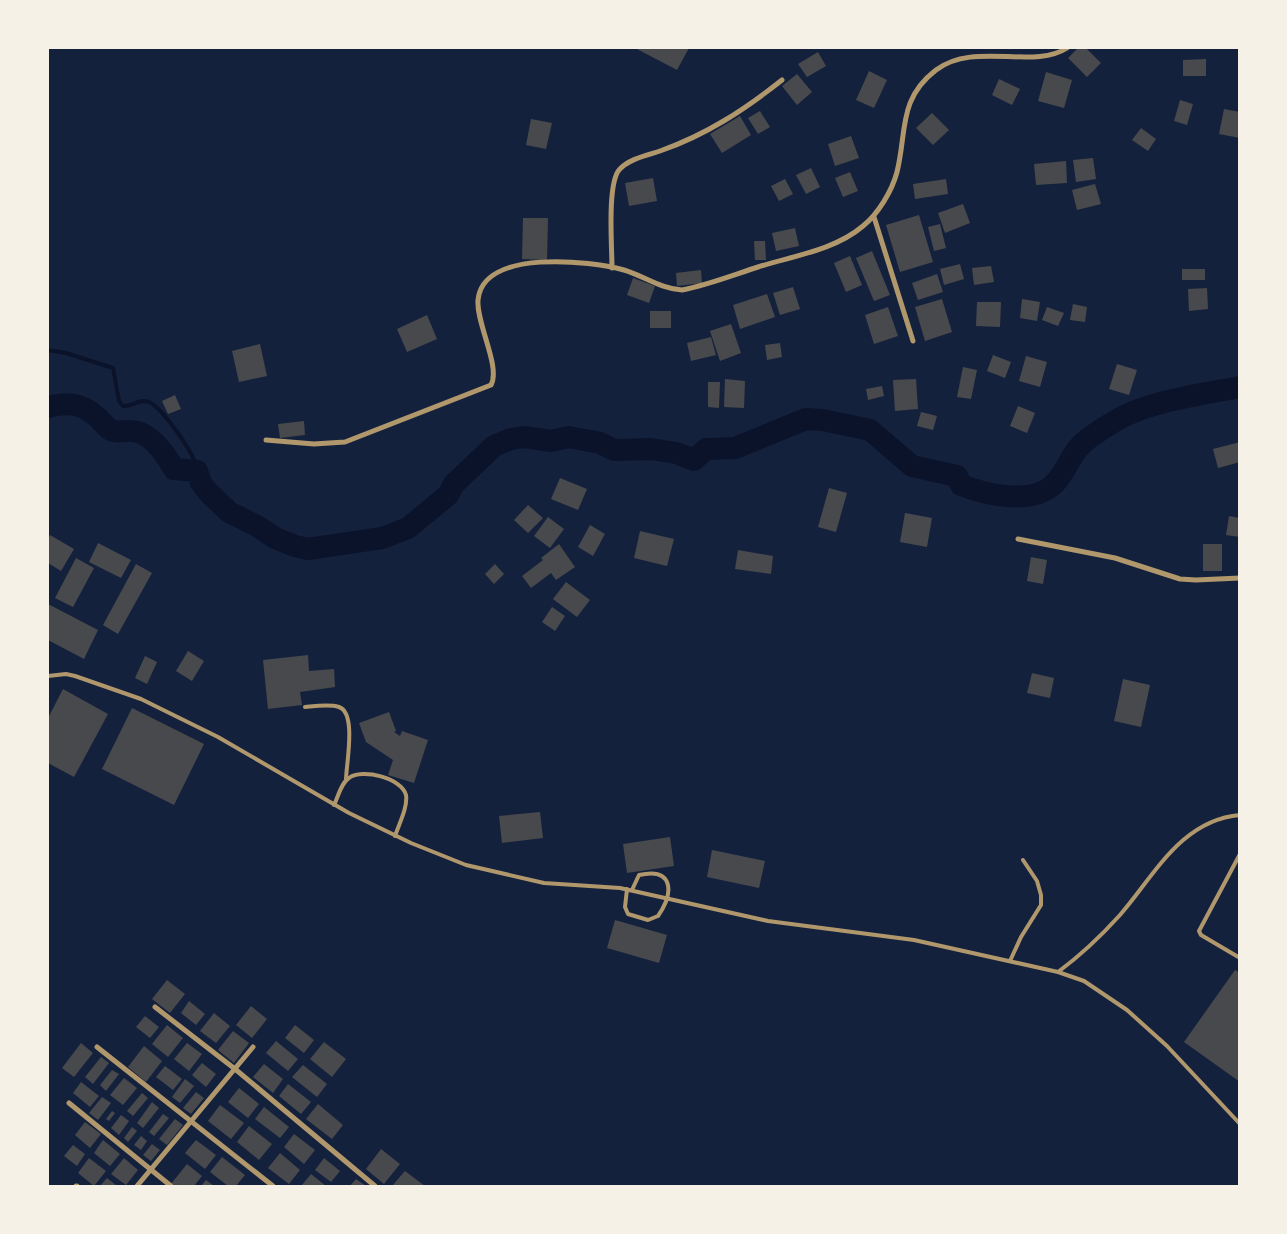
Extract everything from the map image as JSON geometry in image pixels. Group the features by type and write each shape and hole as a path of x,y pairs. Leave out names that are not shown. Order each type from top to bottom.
{"street":[{"path":"266,440 314,444 345,442 491,385 494,380 490,351 478,314 478,298 481,290 492,277 520,264 539,262 612,268 676,290 692,288 828,246 846,238 874,217 897,172 904,122 910,102 918,87 931,74 943,65 974,58 992,55 1046,56 1057,54 1067,48"},
{"path":"612,268 611,216 614,183 618,170 628,163 692,140 751,105 782,80"},
{"path":"874,217 913,341"},
{"path":"1018,539 1115,558 1180,578 1196,580 1240,578"},
{"path":"155,1007 235,1069 375,1186"},
{"path":"97,1047 191,1124 273,1186"},
{"path":"137,1186 191,1124 253,1047"},
{"path":"68,1103 171,1186"}],"lane":[{"path":"48,676 66,674 141,698 218,737 334,805 395,836 466,865 513,877 544,882 629,890 768,921 914,940 1058,972 1096,987 1127,1010 1167,1046 1240,1124"},
{"path":"305,707 332,706 342,708 347,713 350,725 346,780 334,805"},
{"path":"346,780 356,774 374,775 385,778 404,789 406,801 395,836"},
{"path":"1058,972 1095,941 1121,914 1158,866 1183,841 1210,822 1240,815"},
{"path":"1240,854 1199,931 1201,936 1240,958"},
{"path":"1010,961 1021,937 1041,905 1041,895 1037,881 1023,860"},
{"path":"658,873 667,879 667,899 658,916 654,919 641,919 628,914 625,907 629,890 639,875 658,873"}],"building":[{"path":"635,48 689,48 677,70"},
{"path":"1078,48 1086,48 1101,63 1087,77 1068,58"},
{"path":"818,52 826,66 807,77 798,64"},
{"path":"1206,59 1206,76 1183,76 1183,60"},
{"path":"869,71 887,80 874,108 856,100"},
{"path":"1046,72 1072,80 1064,108 1038,101"},
{"path":"797,74 812,92 797,105 782,86"},
{"path":"999,79 1020,89 1012,105 992,95"},
{"path":"1180,100 1193,104 1187,125 1174,121"},
{"path":"1224,109 1240,112 1240,138 1219,134"},
{"path":"760,111 770,127 758,134 748,118"},
{"path":"932,113 949,130 933,145 916,128"},
{"path":"740,116 751,135 722,153 710,134"},
{"path":"531,119 552,123 546,149 526,145"},
{"path":"1141,128 1156,139 1148,151 1132,140"},
{"path":"851,136 859,158 835,166 828,144"},
{"path":"1093,158 1096,179 1076,182 1073,160"},
{"path":"1066,161 1067,183 1036,185 1034,164"},
{"path":"811,168 820,187 806,194 796,175"},
{"path":"850,172 858,191 843,197 835,178"},
{"path":"653,178 657,201 629,206 625,183"},
{"path":"785,179 793,194 779,201 771,186"},
{"path":"946,179 948,194 915,199 913,184"},
{"path":"1095,184 1101,204 1077,210 1072,190"},
{"path":"963,204 970,223 945,233 938,213"},
{"path":"919,215 933,262 900,272 886,225"},
{"path":"523,218 548,218 547,260 522,259"},
{"path":"940,224 946,248 934,251 928,227"},
{"path":"795,228 799,246 776,251 772,233"},
{"path":"754,241 765,241 766,260 755,260"},
{"path":"872,251 890,295 874,301 856,258"},
{"path":"850,256 862,285 846,292 834,263"},
{"path":"960,264 964,279 944,285 940,269"},
{"path":"991,266 994,282 974,285 972,268"},
{"path":"1182,269 1205,269 1205,280 1182,280"},
{"path":"701,270 702,283 677,286 676,273"},
{"path":"937,274 943,292 918,300 912,283"},
{"path":"633,278 655,286 649,303 627,295"},
{"path":"793,287 800,309 780,315 773,293"},
{"path":"1207,288 1208,309 1189,311 1188,289"},
{"path":"767,294 775,317 740,329 733,305"},
{"path":"942,299 952,332 925,341 915,307"},
{"path":"1022,299 1040,302 1037,321 1020,318"},
{"path":"977,302 1001,302 1000,327 976,326"},
{"path":"1073,304 1087,307 1085,322 1070,320"},
{"path":"888,307 898,336 874,344 865,315"},
{"path":"1047,307 1064,313 1058,326 1042,320"},
{"path":"650,311 671,311 671,328 650,328"},
{"path":"427,315 437,339 407,352 397,329"},
{"path":"731,324 741,353 720,361 710,331"},
{"path":"711,337 716,355 691,361 687,343"},
{"path":"780,343 782,357 767,360 765,345"},
{"path":"260,344 267,376 239,382 232,351"},
{"path":"993,355 1011,362 1005,378 987,371"},
{"path":"1026,356 1047,362 1040,387 1019,381"},
{"path":"1117,364 1137,370 1129,395 1109,389"},
{"path":"963,367 977,370 971,399 957,397"},
{"path":"725,379 745,381 744,408 724,407"},
{"path":"916,379 918,409 895,411 893,380"},
{"path":"708,382 720,382 719,408 708,407"},
{"path":"882,386 884,396 868,400 866,389"},
{"path":"175,395 181,409 168,414 162,401"},
{"path":"1018,406 1035,413 1027,433 1010,426"},
{"path":"921,412 937,416 933,430 917,426"},
{"path":"304,421 305,435 280,438 278,424"},
{"path":"1240,442 1240,462 1218,468 1213,449"},
{"path":"560,478 587,489 578,510 551,499"},
{"path":"829,488 847,493 836,532 818,527"},
{"path":"528,505 543,518 528,533 514,520"},
{"path":"905,513 932,518 927,547 900,542"},
{"path":"1229,516 1240,518 1240,537 1226,535"},
{"path":"548,517 564,529 550,548 534,536"},
{"path":"590,525 605,534 593,556 578,547"},
{"path":"640,531 674,539 667,566 634,558"},
{"path":"50,535 74,549 61,571 48,563 48,540"},
{"path":"98,543 131,560 121,578 89,562"},
{"path":"559,544 575,567 556,580 551,573 531,588 522,576 543,560 541,558"},
{"path":"1203,544 1222,544 1222,571 1203,571"},
{"path":"738,550 773,556 771,574 735,569"},
{"path":"1031,557 1047,560 1043,584 1027,581"},
{"path":"76,558 94,568 73,607 55,598"},
{"path":"136,564 152,573 118,634 103,625"},
{"path":"495,564 504,574 494,584 485,574"},
{"path":"566,582 590,600 577,617 553,599"},
{"path":"48,604 98,630 84,659 48,640"},
{"path":"552,607 565,616 555,631 542,622"},
{"path":"188,651 204,661 192,681 176,671"},
{"path":"308,655 309,671 334,669 335,687 300,692 302,705 268,709 263,660"},
{"path":"145,656 157,662 147,684 135,678"},
{"path":"1032,673 1054,678 1050,698 1027,693"},
{"path":"1123,679 1150,685 1141,727 1114,721"},
{"path":"63,689 108,714 74,777 48,763 48,718"},
{"path":"132,708 204,744 174,805 102,769"},
{"path":"389,712 396,731 394,732 400,736 402,731 428,740 414,783 388,775 393,760 366,742 359,723"},
{"path":"540,812 543,838 502,843 499,816"},
{"path":"670,837 674,866 627,873 623,844"},
{"path":"712,850 765,861 759,888 707,877"},
{"path":"615,920 667,935 659,963 607,948"},
{"path":"1235,970 1240,973 1240,1082 1184,1042"},
{"path":"167,980 185,994 170,1013 152,999"},
{"path":"189,1001 205,1014 196,1025 181,1013"},
{"path":"251,1006 267,1019 252,1038 236,1025"},
{"path":"214,1013 230,1026 216,1043 200,1031"},
{"path":"145,1016 159,1027 150,1038 136,1027"},
{"path":"167,1025 183,1038 168,1057 152,1044"},
{"path":"295,1025 314,1040 304,1053 285,1038"},
{"path":"233,1031 249,1043 234,1063 218,1050"},
{"path":"276,1041 298,1059 288,1071 266,1053"},
{"path":"324,1042 346,1059 332,1077 310,1059"},
{"path":"81,1043 93,1053 74,1077 62,1068"},
{"path":"187,1043 202,1054 189,1071 174,1059"},
{"path":"144,1046 162,1061 146,1082 128,1067"},
{"path":"101,1057 109,1063 93,1084 85,1077"},
{"path":"202,1063 216,1074 206,1087 192,1075"},
{"path":"264,1064 283,1079 273,1093 253,1077"},
{"path":"303,1065 327,1084 317,1097 292,1077"},
{"path":"165,1066 182,1079 173,1090 156,1077"},
{"path":"112,1070 119,1074 106,1091 100,1085"},
{"path":"124,1078 137,1088 123,1105 110,1095"},
{"path":"185,1079 194,1086 180,1103 172,1097"},
{"path":"81,1082 99,1096 90,1107 73,1093"},
{"path":"288,1084 311,1102 301,1114 279,1096"},
{"path":"239,1088 259,1104 248,1118 228,1102"},
{"path":"196,1092 204,1098 191,1114 183,1108"},
{"path":"142,1093 148,1098 133,1116 127,1111"},
{"path":"102,1097 111,1103 98,1120 89,1113"},
{"path":"152,1102 159,1108 143,1128 137,1123"},
{"path":"318,1104 343,1125 332,1139 306,1119"},
{"path":"220,1105 244,1123 231,1139 208,1121"},
{"path":"264,1107 289,1127 280,1138 255,1119"},
{"path":"112,1111 115,1113 109,1121 106,1119"},
{"path":"163,1114 169,1118 154,1136 149,1132"},
{"path":"121,1115 129,1121 119,1135 111,1128"},
{"path":"175,1119 183,1125 167,1145 159,1139"},
{"path":"85,1122 101,1134 90,1148 75,1135"},
{"path":"249,1126 272,1144 259,1160 237,1142"},
{"path":"132,1127 137,1131 128,1142 124,1138"},
{"path":"294,1134 315,1150 304,1164 284,1147"},
{"path":"141,1136 147,1141 141,1150 134,1145"},
{"path":"103,1140 120,1154 110,1166 94,1153"},
{"path":"196,1140 216,1155 205,1169 185,1153"},
{"path":"152,1144 160,1150 151,1161 143,1155"},
{"path":"73,1145 85,1154 77,1166 64,1156"},
{"path":"381,1149 400,1164 384,1184 366,1169"},
{"path":"280,1153 300,1170 289,1184 268,1168"},
{"path":"222,1157 245,1175 236,1186 228,1186 210,1172"},
{"path":"89,1158 106,1171 94,1186 78,1173"},
{"path":"124,1158 138,1170 126,1185 111,1174"},
{"path":"324,1158 340,1171 331,1182 315,1170"},
{"path":"187,1164 202,1176 194,1186 175,1186 171,1184"},
{"path":"405,1171 425,1186 392,1186"},
{"path":"311,1174 326,1186 302,1185"},
{"path":"107,1178 117,1186 100,1186"},
{"path":"356,1179 366,1186 350,1186"},
{"path":"206,1180 214,1186 201,1186"}],"waterway":[{"path":"48,350 66,353 113,368 119,401 123,406 142,401 149,402 155,406 186,445 192,455 197,471"},
{"path":"48,407 62,404 75,405 92,413 111,430 136,431 143,434 156,443 174,469 197,471 201,483 229,512 257,526 275,538 308,549 382,538 408,528 448,495 454,484 494,446 511,439 524,437 551,441 569,437 600,443 614,450 651,449 676,453 694,460 706,449 735,448 806,419 823,420 870,430 912,466 957,476 961,485 996,495 1022,496 1046,490 1055,483 1081,445 1096,433 1125,416 1156,404 1240,387"}]}
